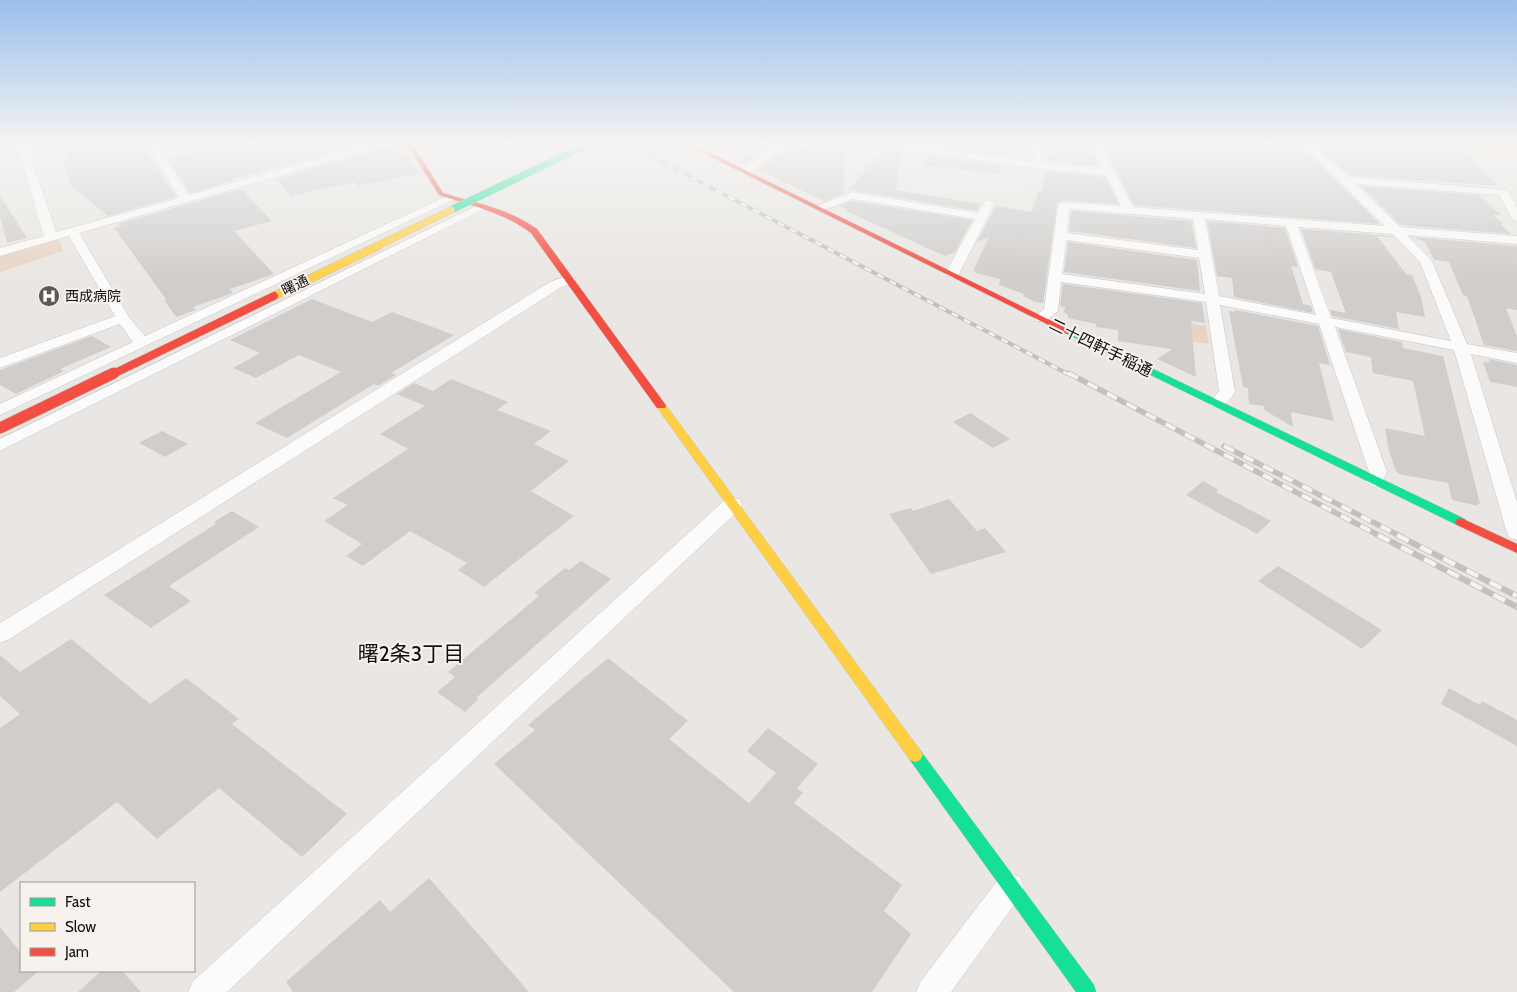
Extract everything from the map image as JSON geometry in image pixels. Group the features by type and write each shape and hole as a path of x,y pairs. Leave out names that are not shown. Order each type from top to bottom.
{"main road":[{"path":"438,189 441,194 451,198 512,217 529,225 1086,992"},
{"name":"曙通","path":"0,428 494,189"},
{"name":"二十四軒手稲通","path":"782,189 1041,318 1517,549"}],"street":[{"path":"36,189 51,237"},
{"path":"180,189 186,199"},
{"path":"0,252 220,189"},
{"path":"1118,189 1129,210"},
{"path":"1355,189 1426,261 1462,348 1517,533"},
{"path":"1468,189 1503,192 1517,217"},
{"path":"821,208 852,195 982,217"},
{"path":"0,410 451,198"},
{"path":"952,274 989,203"},
{"path":"1041,318 1051,311 1064,205 1517,240"},
{"path":"0,446 480,207"},
{"path":"1199,216 1227,392 1217,403"},
{"path":"1291,223 1378,472 1375,481"},
{"path":"72,231 123,318 142,343"},
{"path":"1060,236 1205,255"},
{"path":"1055,277 1212,299 1517,358"},
{"path":"0,634 547,290 569,279"},
{"path":"0,363 123,318"},
{"path":"204,992 733,504"},
{"path":"932,992 1010,887"}],"shaded area":[{"path":"52,240 60,241 63,251 0,272 0,255"},
{"path":"1114,312 1206,326 1209,344 1114,329"}],"building":[{"path":"76,189 171,189 176,197 108,216"},
{"path":"188,189 203,189 190,193"},
{"path":"241,189 272,221 234,231 274,274 230,289 233,293 193,307 196,310 176,317 164,300 166,299 114,228 122,226 118,224"},
{"path":"285,189 321,189 291,196"},
{"path":"800,189 844,189 844,193 825,201"},
{"path":"849,189 896,189 981,204 977,211 852,190 847,192"},
{"path":"1042,189 1111,189 1118,204 1064,200 1057,203 1043,303 1036,302 1023,296 1024,294 999,285 1000,279 973,271 989,237 977,242 996,206 1032,212 1038,192 1041,192"},
{"path":"1126,189 1345,189 1380,224 1134,205"},
{"path":"1364,189 1404,189 1478,195 1501,215 1493,215 1511,234 1401,225"},
{"path":"0,196 27,238 7,243 0,216"},
{"path":"853,201 972,220 955,252 945,256 839,206"},
{"path":"1071,211 1191,221 1196,248 1069,231"},
{"path":"1207,221 1285,228 1298,267 1291,266 1303,304 1311,306 1313,313 1234,297 1232,278 1217,276"},
{"path":"1301,229 1394,237 1377,236 1406,274 1412,275 1421,297 1425,317 1396,312 1399,329 1332,316 1330,310 1346,313 1331,272 1315,269"},
{"path":"1412,237 1517,246 1517,310 1506,308 1517,336 1517,351 1484,345 1467,296 1463,295 1449,262 1434,260 1425,242"},
{"path":"1068,242 1197,260 1200,291 1064,272"},
{"path":"1063,284 1202,303 1205,323 1191,321 1196,377 1157,359 1172,349 1118,341 1118,330 1096,327 1096,324 1068,318 1068,315 1064,312 1065,307 1060,306"},
{"path":"312,299 372,322 392,312 454,335 391,373 396,375 378,386 374,384 287,438 255,423 341,372 299,355 256,378 233,368 260,353 230,340"},
{"path":"1235,310 1318,326 1330,365 1319,363 1334,421 1291,412 1293,427 1264,410 1264,406 1249,404 1248,388 1243,387 1229,311 1235,312"},
{"path":"1338,329 1402,342 1403,348 1443,356 1480,504 1477,503 1478,506 1452,500 1448,483 1399,474 1396,471 1389,451 1385,428 1425,436 1413,381 1373,373 1371,357 1346,352"},
{"path":"92,336 111,347 60,369 64,371 16,394 0,385 0,370"},
{"path":"1489,359 1517,365 1517,387 1490,382 1483,362 1490,363"},
{"path":"451,379 508,402 497,410 551,431 534,444 569,461 531,491 574,516 484,587 458,570 467,563 410,531 363,566 346,556 362,544 324,521 348,505 333,498 408,449 380,434 425,406 397,394 414,383 433,391"},
{"path":"970,413 1010,439 993,448 953,422"},
{"path":"162,431 188,444 165,457 139,443"},
{"path":"1203,481 1219,490 1216,492 1271,521 1257,534 1186,495"},
{"path":"949,499 977,531 985,528 1006,552 931,574 889,514 911,508 913,511"},
{"path":"232,511 259,527 169,586 191,601 151,628 104,595 216,524 214,522"},
{"path":"581,561 611,579 476,698 478,699 465,712 437,692 455,677 448,672 539,596 534,593 565,568 569,570"},
{"path":"1278,566 1382,630 1362,649 1258,581"},
{"path":"71,639 150,704 186,678 239,719 232,724 347,814 302,857 219,788 157,839 117,802 0,892 0,728 20,714 0,696 0,655 20,672"},
{"path":"608,658 688,721 669,739 749,803 776,773 747,751 768,728 818,764 797,788 803,793 794,803 902,885 884,911 911,934 872,992 734,992 494,764 535,730 528,725"},
{"path":"1449,688 1480,705 1482,701 1517,720 1517,746 1441,704"},
{"path":"429,878 529,992 293,992 286,982 380,900 390,912"},
{"path":"0,927 20,952 20,972 38,972 14,992 0,992"},
{"path":"100,972 123,972 141,992 78,992"}],"railway":[{"path":"714,189 1070,375"},
{"path":"1068,373 1380,536"},
{"path":"1224,446 1400,536"},
{"path":"1378,535 1517,607"},
{"path":"1397,535 1517,596"}],"traffic: fast":[{"path":"451,210 494,189"},
{"path":"1068,331 1461,522"},
{"path":"915,755 1087,992"}],"traffic: slow":[{"path":"274,296 451,210"},
{"path":"661,406 915,755"}],"traffic: jam":[{"path":"438,189 441,194 513,217 534,231 661,406"},
{"path":"780,189 1068,331"},
{"path":"0,428 274,296"},
{"path":"1461,522 1517,549"}],"place":[{"name":"西成病院","path":"49,296"}],"district":[{"name":"曙2条3丁目","path":"411,654"}]}
